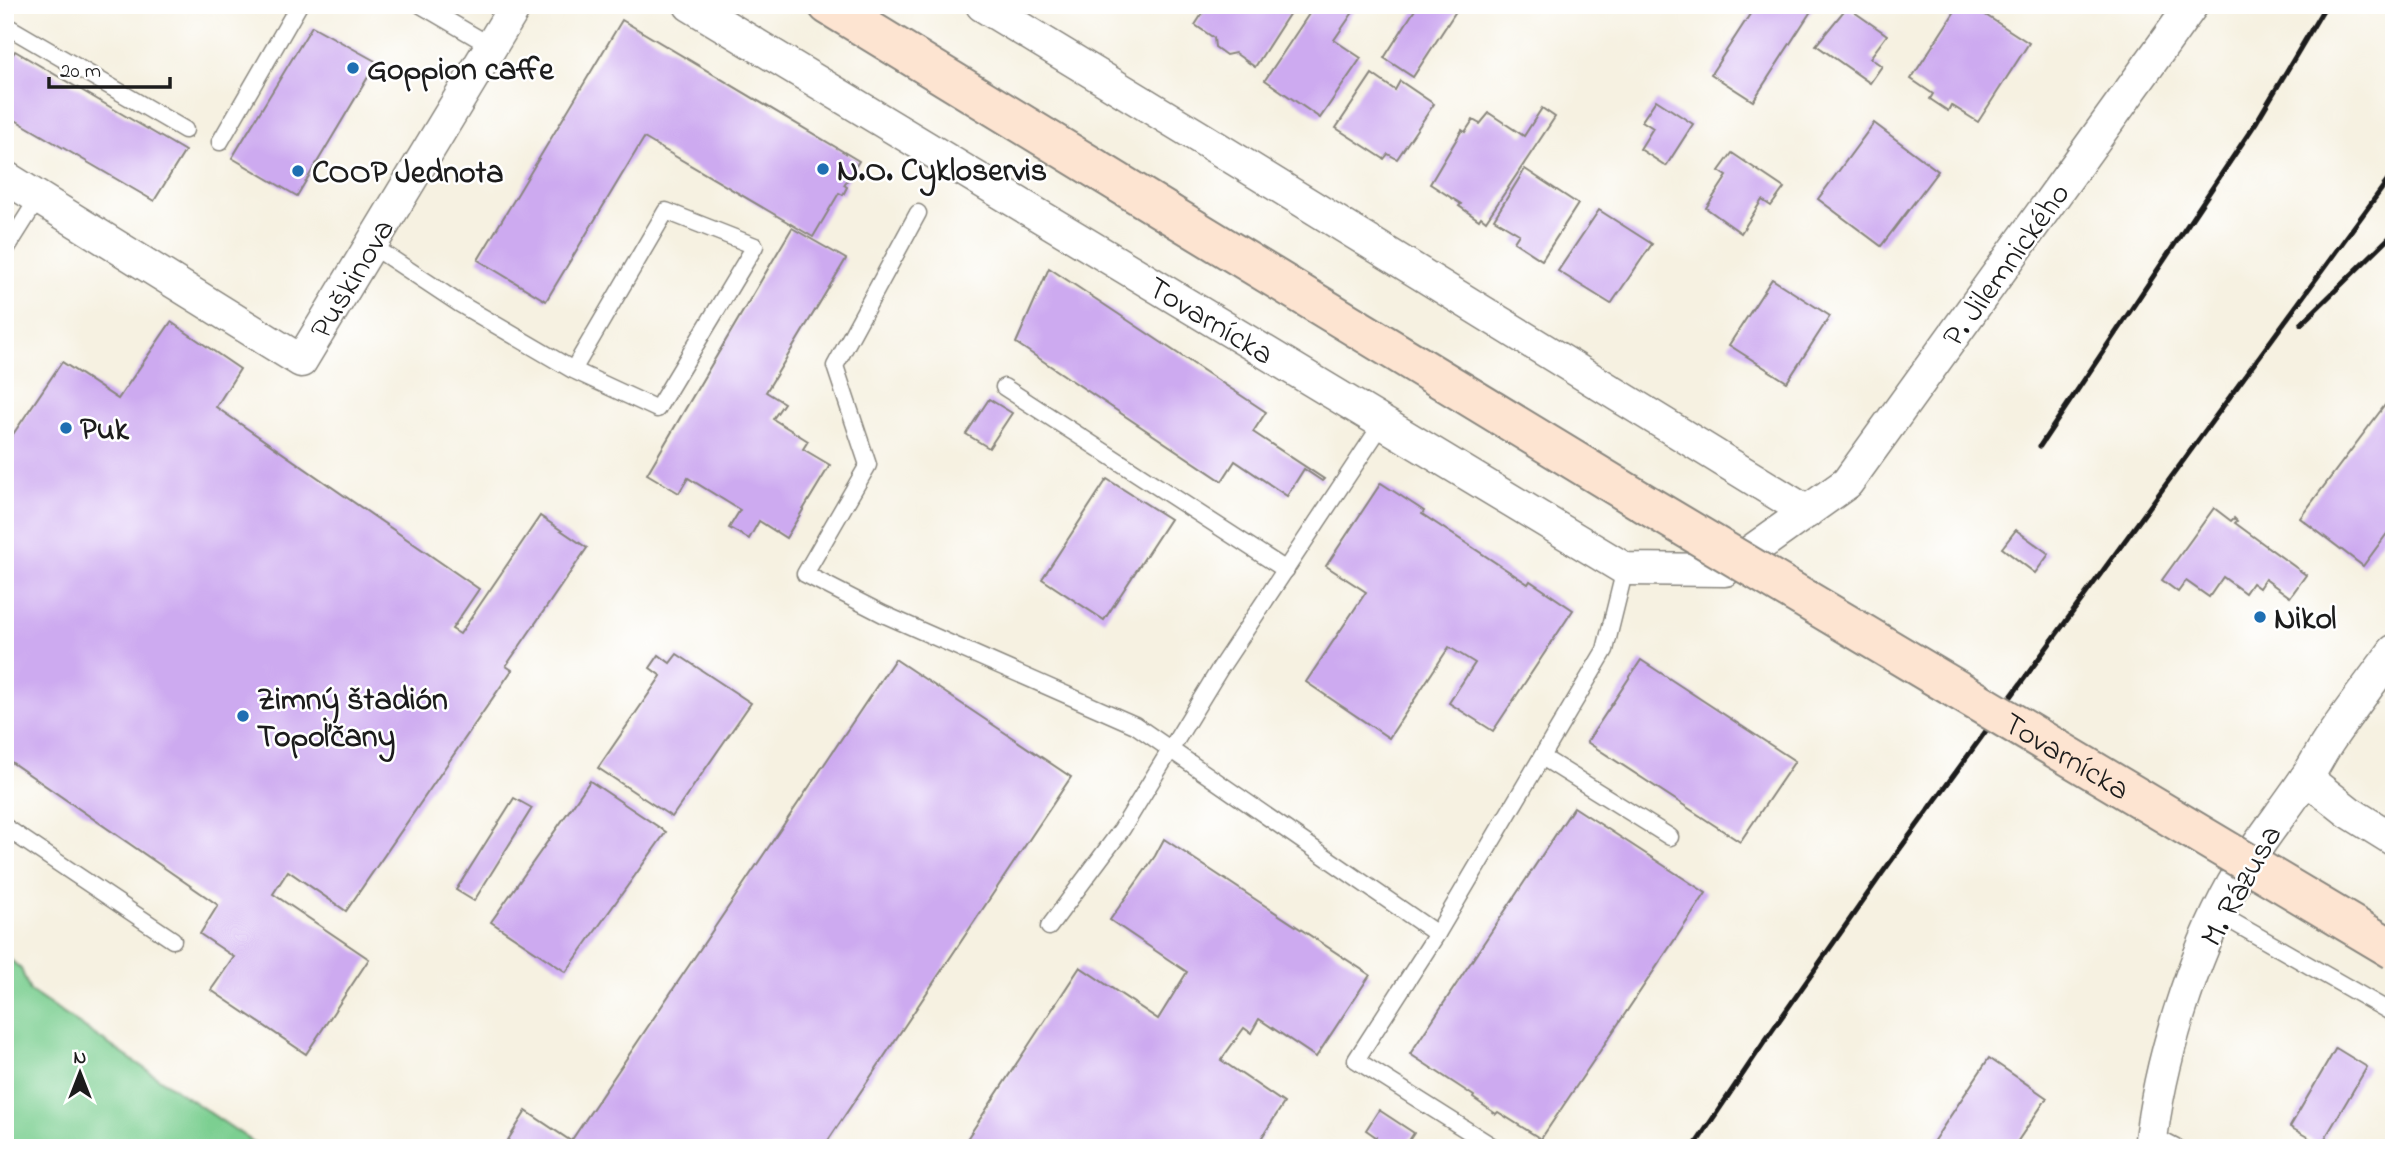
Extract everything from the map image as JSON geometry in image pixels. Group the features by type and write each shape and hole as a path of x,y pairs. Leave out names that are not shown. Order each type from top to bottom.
{"main road":[{"name":"Tovarnícka","path":"828,5 1649,506 2394,950"}],"street":[{"name":"Puškinova","path":"5,177 301,361 516,5"},
{"path":"982,5 1807,512 1725,570 1625,569"},
{"name":"P. Jilemnického","path":"1807,512 1847,484 2192,5"},
{"name":"Tovarnícka","path":"699,9 1625,569"},
{"name":"M. Rázusa","path":"2159,1144 2162,1076 2206,941 2233,885 2268,828 2394,651"},
{"path":"2306,778 2349,812 2394,840"}],"lane":[{"path":"220,142 299,5"},
{"path":"421,5 491,46"},
{"path":"5,25 185,130"},
{"path":"5,251 39,197"},
{"path":"371,245 460,304 573,370 657,409 755,246 666,211 573,370"},
{"path":"918,213 835,366 868,465 805,574 883,614 1135,726 1437,934"},
{"path":"1004,387 1286,570"},
{"path":"1049,927 1122,829 1382,424"},
{"path":"1495,1148 1356,1060 1437,934 1605,650 1625,569"},
{"path":"1542,757 1670,837"},
{"path":"5,827 173,940"},
{"path":"2219,914 2394,1014"}],"green space":[{"path":"5,955 21,969 30,991 262,1148 5,1148"}],"building":[{"path":"1208,5 1295,5 1255,67 1235,53 1226,55 1215,47 1214,38 1195,25"},
{"path":"1315,5 1358,5 1334,40 1361,58 1320,118 1265,80"},
{"path":"1418,5 1460,5 1413,77 1384,58"},
{"path":"1756,5 1815,5 1753,101 1711,74"},
{"path":"1959,5 1970,5 2029,43 1978,122 1951,105 1948,111 1930,99 1933,94 1911,79"},
{"path":"1847,7 1887,35 1870,58 1882,66 1870,83 1816,45"},
{"path":"622,20 859,161 844,185 847,187 843,195 839,193 813,237 644,138 546,301 478,260"},
{"path":"312,26 377,62 297,196 232,158"},
{"path":"15,51 185,151 154,201 5,114 5,67"},
{"path":"1372,74 1395,90 1400,81 1434,104 1397,159 1388,154 1384,159 1336,128"},
{"path":"1656,100 1693,124 1666,166 1640,149 1653,128 1642,121"},
{"path":"1542,108 1555,117 1486,221 1481,217 1479,220 1459,206 1461,204 1430,184 1462,130 1465,132 1473,120 1480,124 1489,113 1524,136"},
{"path":"1874,123 1938,171 1881,246 1818,199"},
{"path":"1732,153 1784,188 1771,206 1762,200 1741,233 1706,208 1727,176 1719,171"},
{"path":"1525,169 1578,204 1542,260 1514,242 1519,234 1494,219"},
{"path":"1599,210 1652,244 1611,304 1558,271"},
{"path":"792,228 846,259 766,392 784,403 773,419 808,441 803,449 830,465 786,538 759,521 749,539 729,528 740,510 688,478 679,493 647,474"},
{"path":"1049,268 1266,412 1253,432 1324,479 1322,481 1304,469 1287,496 1235,461 1222,481 1016,343"},
{"path":"1772,279 1830,316 1787,382 1729,345"},
{"name":"Zimný štadión Topoľčany","path":"171,322 240,369 216,407 479,589 452,629 460,634 540,516 587,548 506,666 512,670 346,911 288,871 273,894 369,959 306,1054 211,990 234,957 200,934 218,905 11,762 5,771 5,446 62,362 118,399"},
{"path":"2391,397 2394,399 2394,524 2363,566 2300,518"},
{"path":"989,399 1012,413 989,448 966,434"},
{"path":"1107,479 1170,519 1104,620 1042,579"},
{"path":"1381,483 1424,511 1422,514 1528,584 1530,581 1573,610 1493,731 1449,703 1475,663 1449,647 1389,738 1306,682 1366,592 1326,566"},
{"path":"2214,508 2231,521 2234,518 2237,521 2235,523 2306,575 2290,597 2265,579 2259,588 2252,583 2245,593 2223,577 2209,597 2186,581 2178,592 2162,580"},
{"path":"2016,530 2049,554 2035,573 2002,548"},
{"path":"677,654 751,703 672,817 598,768 661,676 650,668 659,655 670,663"},
{"path":"895,659 1071,777 823,1148 503,1148 526,1111 571,1141"},
{"path":"1641,660 1795,761 1740,842 1587,742"},
{"path":"590,781 666,832 566,972 491,922"},
{"path":"514,798 532,808 474,901 456,890"},
{"path":"1574,807 1706,893 1541,1139 1498,1112 1496,1114 1473,1098 1474,1096 1410,1054"},
{"path":"1164,839 1370,975 1316,1057 1259,1019 1251,1033 1244,1028 1221,1060 1284,1103 1255,1148 961,1148 1080,967 1158,1019 1187,972 1110,920"},
{"path":"2336,1048 2367,1067 2321,1145 2290,1127"},
{"path":"1989,1058 2047,1098 2013,1148 1929,1148"},
{"path":"1379,1110 1414,1133 1404,1148 1369,1148 1376,1137 1366,1130"}],"railway":[{"path":"2040,446 2257,121 2326,5"},
{"path":"1693,1148 1883,872 2394,172"},
{"path":"2301,324 2394,233"}],"place":[{"name":"Goppion caffe","path":"353,68"},
{"name":"N.O. Cykloservis","path":"823,169"},
{"name":"COOP Jednota","path":"298,171"},
{"name":"Puk","path":"66,428"},
{"name":"Nikol","path":"2260,617"},
{"name":"Zimný štadión Topoľčany","path":"243,716"}]}
